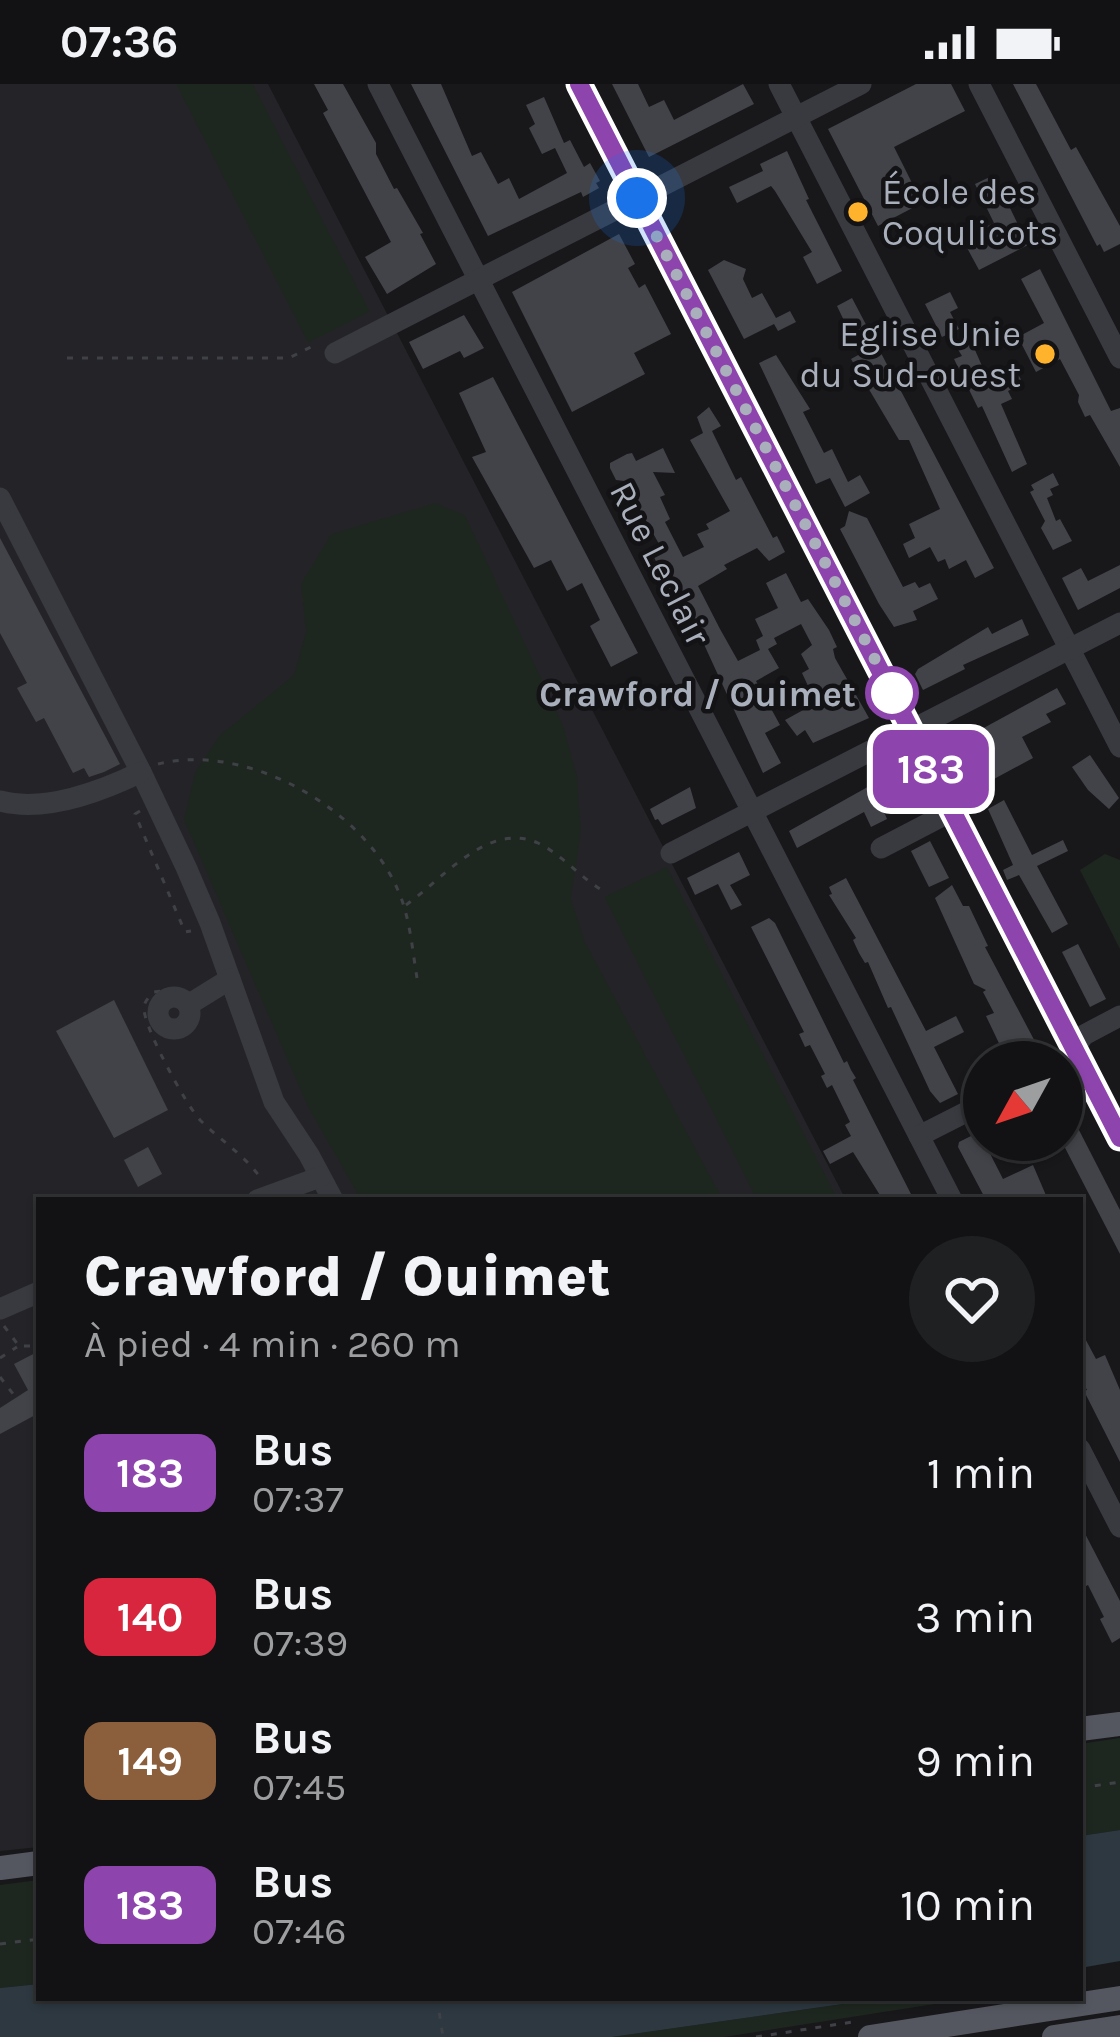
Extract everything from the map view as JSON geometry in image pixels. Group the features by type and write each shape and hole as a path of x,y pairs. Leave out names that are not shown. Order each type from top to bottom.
{"main road":[{"path":"1083,1729 1120,1724"},
{"path":"0,1868 36,1863"},
{"path":"870,2037 1120,1998"},
{"path":"1054,2037 1120,2026"}],"street":[{"name":"Rue Leclair","path":"378,84 950,1197"},
{"path":"579,84 952,811 1061,1041"},
{"path":"779,84 1120,747"},
{"path":"324,349 394,322 861,84"},
{"path":"980,84 1120,358"},
{"path":"0,499 141,772 210,923 274,1102 331,1197"},
{"path":"671,853 1120,622"},
{"path":"0,802 15,805 70,797 141,772"},
{"path":"881,848 952,811"},
{"path":"188,1006 230,979"},
{"path":"1079,1041 1120,1016"},
{"path":"1083,1079 1120,1138"},
{"path":"919,1136 963,1114"},
{"path":"265,1197 320,1177"},
{"path":"0,1309 36,1293"},
{"path":"1083,1455 1120,1527"}],"path":[{"path":"68,358 289,358 324,349"},
{"path":"141,772 159,763 194,758 253,768 304,788 376,850 404,906 417,979"},
{"path":"404,906 478,849 506,837 539,844 601,889"},
{"path":"0,1320 27,1358"},
{"path":"0,1358 20,1347 36,1346"},
{"path":"0,1376 17,1399"},
{"path":"1083,1788 1120,1782"},
{"path":"0,1944 36,1939"},
{"path":"437,2001 443,2037"}],"shaded area":[{"path":"0,84 268,84 844,1197 36,1197 36,1847 0,1851"},
{"path":"176,84 253,84 370,312 308,343"},
{"path":"435,503 465,515 563,725 577,776 581,832 571,899 585,942 721,1197 359,1197 308,1107 184,820 195,772 221,734 294,675 306,631 301,584 331,534"},
{"path":"1105,854 1120,860 1120,949 1080,870"},
{"path":"667,867 836,1197 755,1197 604,897"},
{"path":"1120,1738 1120,1830 1083,1836 1083,1744"},
{"path":"1120,1830 1120,1961 1083,1967 1083,1836"},
{"path":"36,1880 36,1984 0,1988 0,1885"},
{"path":"36,1984 36,2001 864,2001 612,2037 0,2037 0,1988"},
{"path":"864,2001 954,2001 724,2037 612,2037"}],"building":[{"path":"314,84 343,84 436,264 387,294 365,257 391,242 323,113 328,110"},
{"path":"411,84 441,84 472,156 481,152 498,184 509,178 519,199 567,173 555,148 542,154 529,128 535,124 526,105 544,97 564,143 570,140 584,167 590,163 599,188 488,236"},
{"path":"612,84 638,84 649,107 664,100 674,120 743,84 754,104 649,157"},
{"path":"916,84 951,84 965,111 894,147 922,203 878,226 828,129"},
{"path":"1013,84 1036,84 1120,226 1120,244 1104,252 1097,246"},
{"path":"787,151 842,271 817,284 803,257 812,252 771,186 737,203 729,187 763,171 760,164"},
{"path":"994,175 1028,245 979,270 966,246 979,239 975,232 994,223 975,184"},
{"path":"619,234 635,264 628,268 639,288 645,284 671,334 634,353 645,374 572,412 512,292"},
{"path":"724,260 746,269 743,279 752,298 762,293 776,318 790,311 796,322 778,331 774,324 744,339 708,270"},
{"path":"1040,269 1111,411 1120,408 1120,467 1090,415 1085,417 1060,359 1036,372 1018,337 1044,323 1021,279"},
{"path":"950,292 958,308 950,312 959,329 942,337 925,304"},
{"path":"852,298 994,568 975,578 966,560 949,569 945,559 938,562 930,547 909,558 903,544 915,538 909,524 940,509 909,440 899,440 851,359 860,354 837,306"},
{"path":"464,315 484,348 464,358 460,351 423,369 409,342"},
{"path":"971,341 990,384 1016,371 1023,383 1008,391 1012,399 1001,404 1027,464 1012,472 954,359 962,356 957,348"},
{"path":"776,355 810,409 803,412 824,453 832,449 848,482 860,475 870,493 845,507 830,478 816,484 759,363"},
{"path":"493,377 638,653 611,667 590,626 600,620 582,583 567,591 551,560 534,568 472,457 486,452 459,393"},
{"path":"709,407 721,426 712,431 736,480 741,477 785,552 769,561 757,548 698,586 720,629 738,661 760,650 756,640 763,636 755,619 778,608 766,583 786,573 801,602 808,599 829,630 837,647 835,658 869,718 813,743 805,730 797,736 785,720 816,703 802,673 809,669 801,654 812,645 801,624 774,638 777,644 768,649 779,668 756,681 780,725 765,733 781,763 763,773 702,640 650,549 659,544 624,481 616,480 610,468 610,463 627,454 632,453 636,461 663,448 675,473 653,472 665,495 660,497 670,519 665,522 683,557 704,547 697,534 730,511 690,440 703,433 697,417"},
{"path":"1053,473 1059,485 1050,489 1053,495 1047,498 1056,521 1060,519 1072,541 1053,550 1030,492 1034,490 1031,485"},
{"path":"849,511 867,518 903,587 930,583 938,599 913,611 917,620 894,627 879,604 840,529"},
{"path":"0,538 120,764 104,772 89,777 84,768 73,773 44,718 36,722 17,688 27,683 0,633"},
{"path":"1120,565 1120,588 1078,610 1062,578 1081,568 1088,581"},
{"path":"1022,619 1029,635 963,665 965,669 923,690 915,674 918,669 988,627 992,634"},
{"path":"1057,688 1066,704 1046,714 1051,722 1022,737 1033,758 994,779 987,764 968,773 963,765 957,768 947,748"},
{"path":"1090,755 1119,798 1109,809 1072,767"},
{"path":"898,770 907,786 879,800 887,819 871,827 864,812 797,848 789,831"},
{"path":"690,787 696,808 662,825 655,820 650,809"},
{"path":"1004,800 1032,855 1063,840 1068,851 1037,866 1068,924 1052,933 1019,875 1007,880 1003,870 1013,865 988,809"},
{"path":"930,841 949,878 929,887 911,851"},
{"path":"739,852 750,875 730,885 742,905 731,910 718,884 695,895 687,878"},
{"path":"846,878 926,1031 956,1016 964,1032 934,1047 958,1094 940,1103 829,895 829,887"},
{"path":"952,885 963,906 969,906 1035,1041 998,1041 986,1016 994,1013 986,990 974,984 935,898"},
{"path":"769,918 775,923 912,1197 881,1197 853,1152 830,1164 823,1151 851,1136 845,1125 850,1122 832,1085 827,1088 810,1045 805,1047 799,1034 804,1032 751,927"},
{"path":"1078,944 1106,999 1090,1007 1062,952"},
{"path":"114,1000 168,1110 114,1138 56,1031"},
{"path":"1083,1138 1120,1210 1120,1254 1072,1161 1083,1161"},
{"path":"148,1147 162,1174 138,1187 124,1160"},
{"path":"965,1161 994,1161 1003,1179 1033,1165 1047,1197 984,1197"},
{"path":"1083,1335 1096,1359 1105,1355 1120,1390 1120,1462 1084,1391"},
{"path":"36,1353 36,1415 0,1434 0,1408 28,1390 14,1364"},
{"path":"1083,1530 1120,1601 1120,1638 1112,1643 1100,1619 1104,1617 1088,1585 1083,1588"}],"bus line":[{"name":"183","path":"579,84 1120,1138"}],"place":[{"name":"École des Coqulicots","path":"858,212"},
{"name":"Eglise Unie du Sud-ouest","path":"1045,354"},
{"name":"Crawford / Ouimet","path":"892,693"}],"route":[{"path":"637,198 901,710 892,693"}]}
